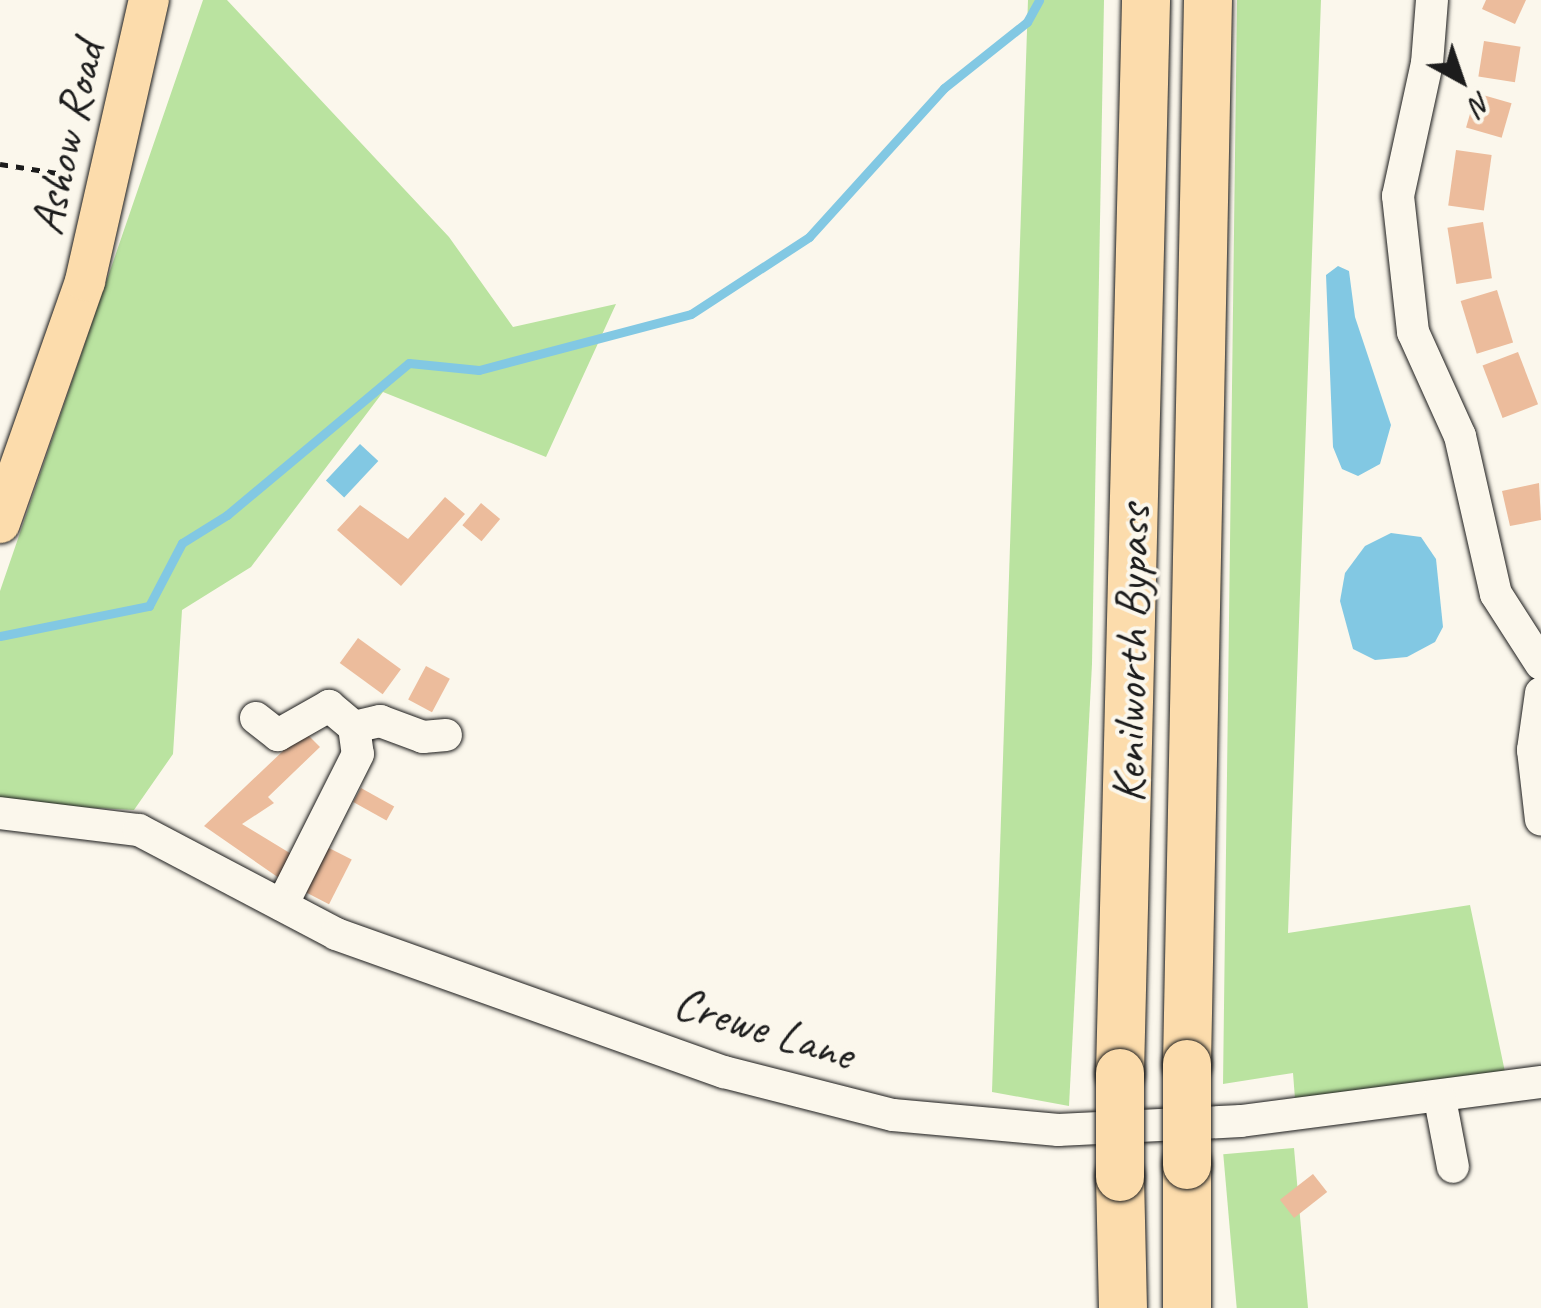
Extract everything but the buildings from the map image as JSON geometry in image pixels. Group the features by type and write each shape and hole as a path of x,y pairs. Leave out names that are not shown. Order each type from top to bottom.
{"highway":[{"name":"Kenilworth Bypass","path":"1123,1308 1120,1073 1146,0"},
{"name":"Kenilworth Bypass","path":"1188,1308 1188,1064 1208,0"}],"main road":[{"name":"Ashow Road","path":"0,523 85,281 149,0"}],"street":[{"path":"1432,0 1428,62 1398,196 1413,332 1460,436 1496,594 1541,664"},
{"path":"1541,693 1533,750 1541,820"},
{"path":"256,718 278,735 329,706 354,727 358,754 282,905"},
{"path":"354,727 380,721 423,737 446,735"},
{"name":"Crewe Lane","path":"0,813 139,830 336,934 724,1072 892,1115 1058,1130 1241,1121 1541,1082"},
{"path":"1440,1098 1453,1167"}],"path":[{"path":"0,164 108,183"}],"green space":[{"path":"203,0 227,0 449,237 513,327 616,304 546,457 383,392 251,567 182,610 173,754 134,810 0,803 0,591"},
{"path":"1028,0 1104,0 1092,664 1069,1106 992,1092"},
{"path":"1237,0 1321,0 1288,933 1470,905 1505,1072 1295,1099 1293,1073 1223,1084"},
{"path":"1294,1148 1308,1308 1237,1308 1223,1154"}],"water":[{"path":"1338,266 1349,271 1355,317 1391,425 1380,464 1358,476 1342,469 1333,447 1326,275"},
{"path":"360,444 378,461 344,498 326,481"},
{"path":"1391,533 1421,537 1436,559 1443,627 1435,642 1407,657 1375,660 1353,649 1340,601 1345,573 1365,546"}],"waterway":[{"path":"0,636 149,606 182,543 227,515 409,363 479,370 691,314 809,237 944,88 1027,22 1039,0"}]}
